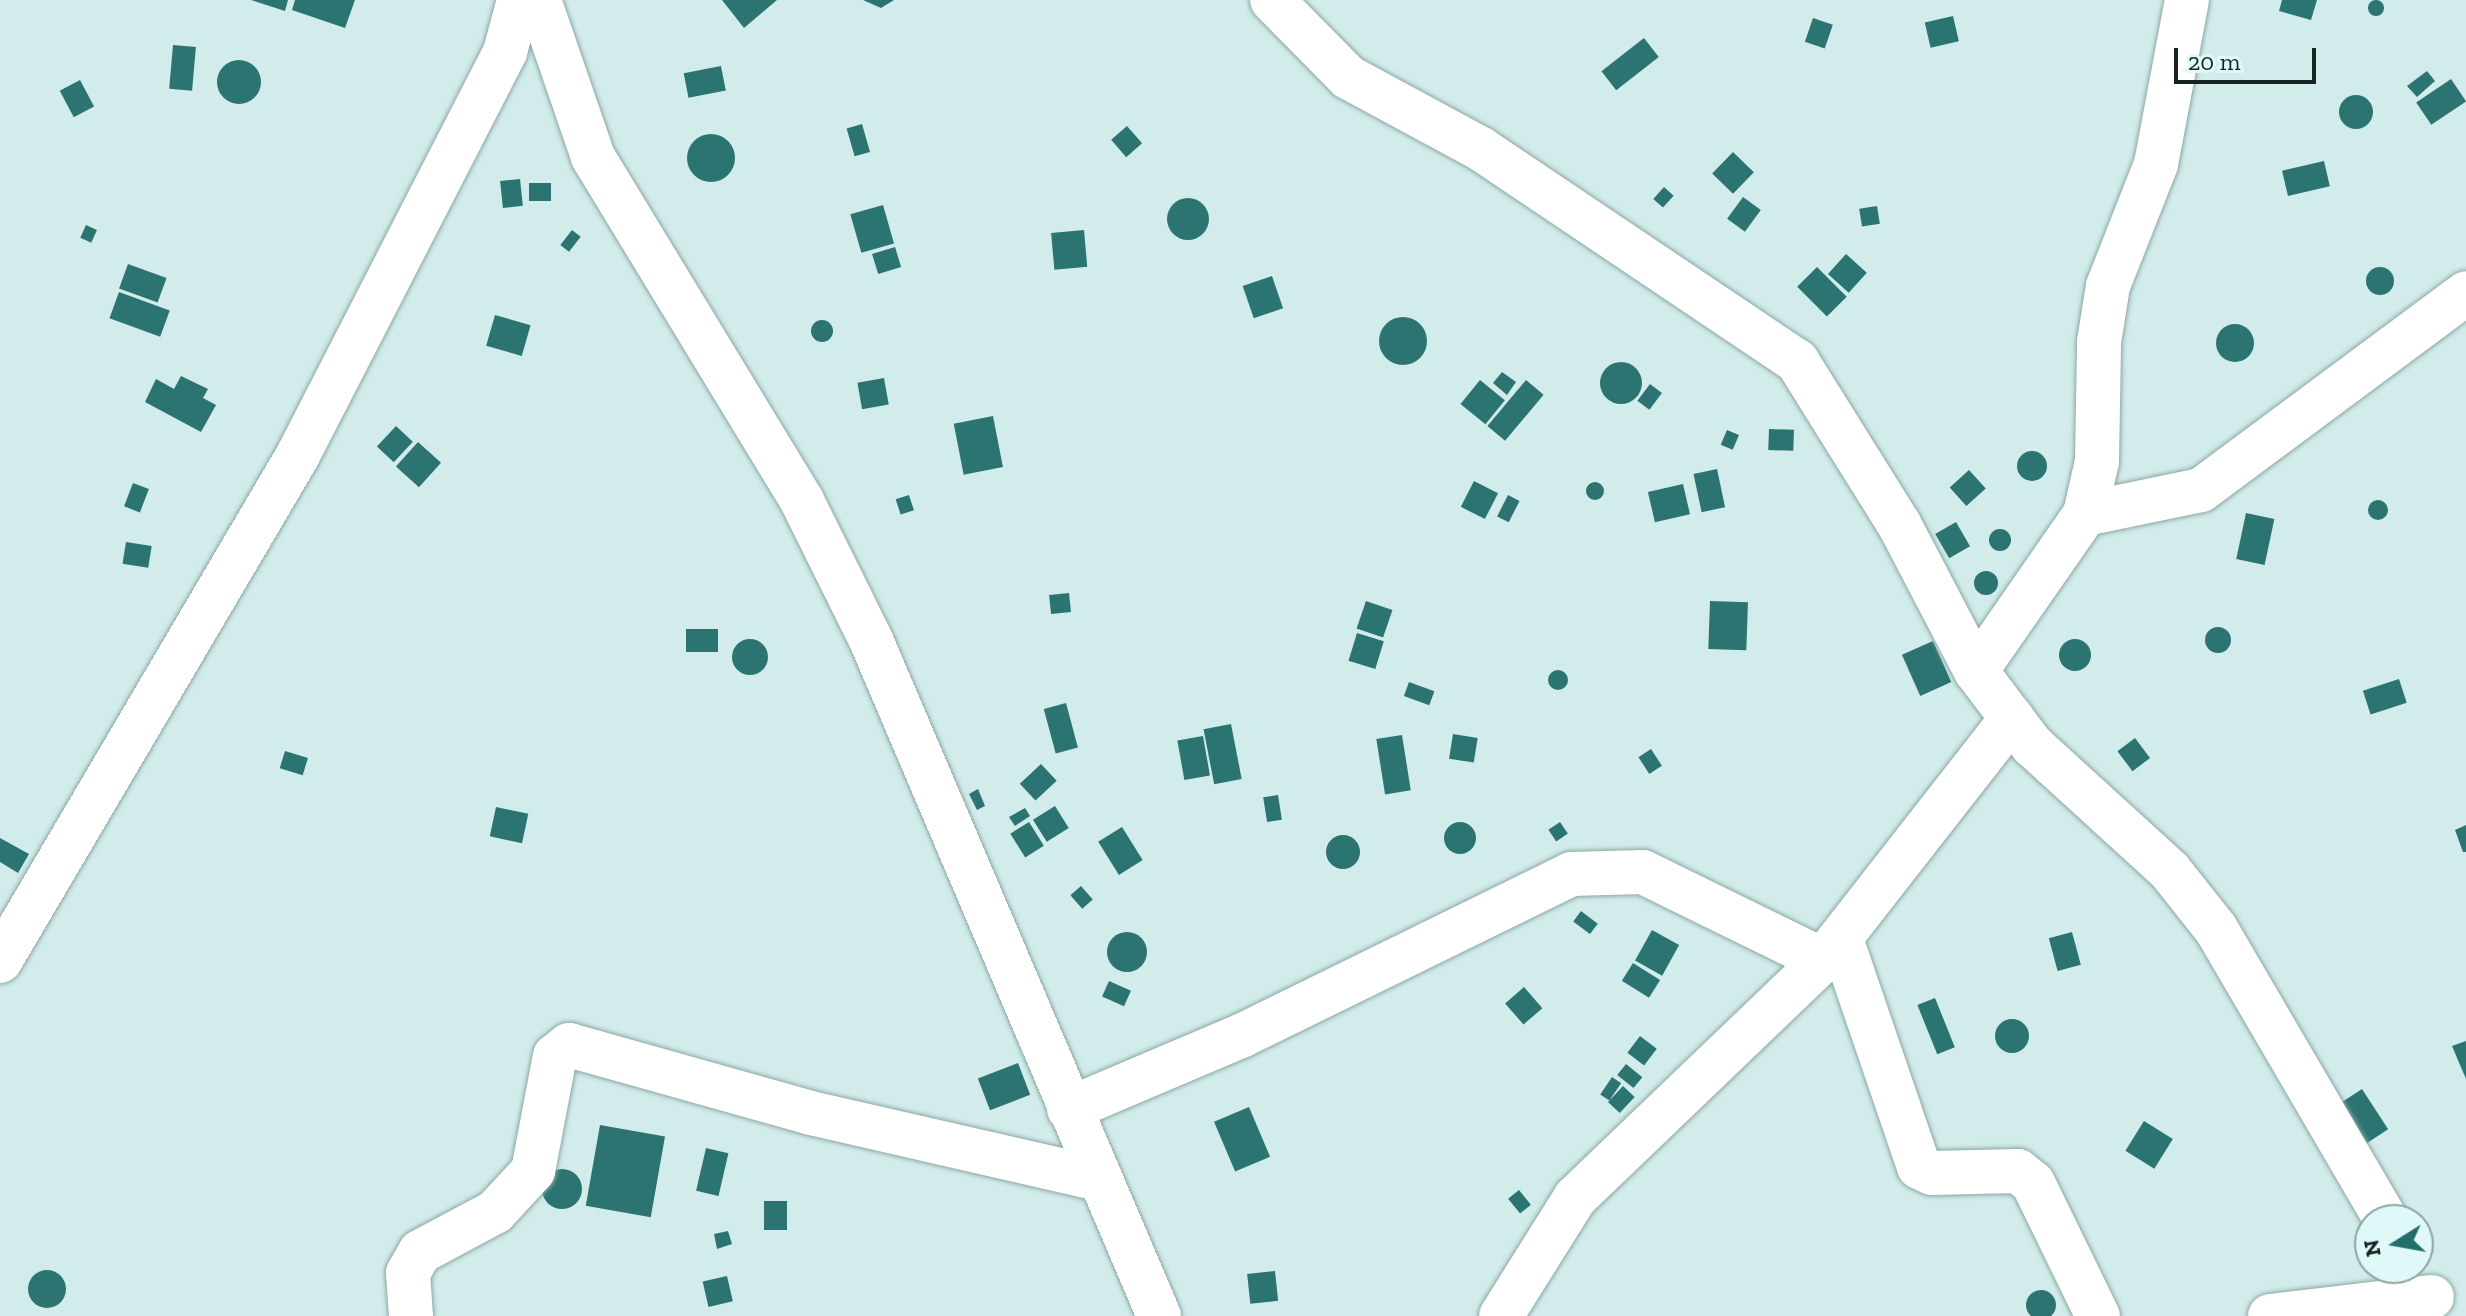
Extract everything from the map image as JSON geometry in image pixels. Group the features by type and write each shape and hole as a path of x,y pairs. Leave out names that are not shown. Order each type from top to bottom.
{"street":[{"path":"0,961 298,455 505,52 519,0"},
{"path":"539,0 593,157 802,501 871,640 1159,1316"},
{"path":"1272,0 1348,77 1481,149 1797,361 1892,512 1976,671 2012,718 2170,871 2216,929 2377,1204"},
{"path":"1976,671 2085,514 2097,461 2099,342 2108,286 2159,152 2187,0"},
{"path":"2085,514 2201,490 2466,293"},
{"path":"1501,1316 1575,1198 1832,950 2012,718"},
{"path":"1069,1109 1241,1036 1571,874 1643,872 1832,950 1919,1167 1932,1173 2018,1171 2033,1183 2098,1316"},
{"path":"411,1316 408,1273 420,1252 495,1212 533,1171 555,1056 569,1045 811,1113 1100,1179"},
{"path":"2270,1316 2430,1294"}],"building":[{"path":"251,0 288,0 285,11"},
{"path":"295,0 355,0 345,28 292,10"},
{"path":"722,0 777,0 744,28"},
{"path":"863,0 894,0 881,8"},
{"path":"2282,0 2317,0 2311,20 2279,11"},
{"path":"2373,0 2379,0 2384,8 2382,14 2373,16 2368,11 2368,5"},
{"path":"1953,16 1959,41 1931,48 1925,23"},
{"path":"1813,18 1833,25 1825,48 1805,42"},
{"path":"1644,38 1659,57 1616,90 1601,71"},
{"path":"173,45 196,47 192,91 169,89"},
{"path":"239,60 255,66 261,82 255,98 239,104 223,98 217,82 223,66"},
{"path":"721,66 726,91 688,98 684,73"},
{"path":"2427,71 2435,81 2417,97 2407,86"},
{"path":"2451,79 2466,101 2431,125 2416,102"},
{"path":"80,80 94,106 74,117 60,91"},
{"path":"2356,95 2368,100 2373,112 2368,124 2356,129 2344,124 2339,112 2344,100"},
{"path":"862,124 870,152 855,156 847,128"},
{"path":"1127,126 1142,143 1126,157 1111,140"},
{"path":"711,134 728,141 735,158 728,175 711,182 694,175 687,158 694,141"},
{"path":"1733,152 1754,172 1733,194 1712,174"},
{"path":"2324,161 2330,186 2288,196 2282,171"},
{"path":"520,179 523,206 503,208 500,181"},
{"path":"529,183 551,183 551,201 529,201"},
{"path":"1664,187 1674,196 1663,208 1653,199"},
{"path":"1743,197 1761,210 1745,232 1727,219"},
{"path":"1188,198 1203,204 1209,219 1203,234 1188,240 1173,234 1167,219 1173,204"},
{"path":"883,205 894,243 861,253 850,214"},
{"path":"1877,206 1880,224 1862,227 1859,209"},
{"path":"86,225 97,230 91,243 80,238"},
{"path":"572,230 581,237 569,252 560,245"},
{"path":"1084,230 1087,267 1054,270 1051,233"},
{"path":"895,247 901,267 878,274 872,254"},
{"path":"1846,254 1867,273 1849,293 1828,274"},
{"path":"128,264 167,278 158,302 119,288"},
{"path":"1817,267 1847,297 1827,316 1797,287"},
{"path":"2380,267 2390,271 2394,281 2390,291 2380,295 2370,291 2366,281 2370,271"},
{"path":"1272,276 1283,308 1254,318 1243,286"},
{"path":"119,292 170,310 160,337 109,318"},
{"path":"495,315 531,325 522,356 486,346"},
{"path":"1403,317 1420,324 1427,341 1420,358 1403,365 1386,358 1379,341 1386,324"},
{"path":"822,320 830,323 833,331 830,339 822,342 814,339 811,331 814,323"},
{"path":"2235,324 2248,330 2254,343 2248,356 2235,362 2222,356 2216,343 2222,330"},
{"path":"1621,362 1636,368 1642,383 1636,398 1621,404 1606,398 1600,383 1606,368"},
{"path":"1502,372 1516,382 1507,395 1493,383"},
{"path":"181,376 208,389 203,398 216,405 201,432 145,402 156,379 174,389"},
{"path":"884,378 889,405 862,409 857,383"},
{"path":"1480,380 1505,400 1485,424 1460,404"},
{"path":"1526,380 1544,395 1505,441 1487,426"},
{"path":"1650,384 1662,393 1649,410 1637,401"},
{"path":"993,416 1003,467 964,475 954,424"},
{"path":"396,426 413,442 394,462 377,446"},
{"path":"1769,429 1794,430 1793,451 1768,450"},
{"path":"1727,430 1739,435 1733,450 1721,445"},
{"path":"418,442 441,463 419,487 396,467"},
{"path":"2032,451 2043,455 2047,466 2043,477 2032,481 2021,477 2017,466 2021,455"},
{"path":"1717,469 1725,507 1702,512 1694,474"},
{"path":"1969,470 1986,489 1966,506 1950,487"},
{"path":"1474,481 1498,493 1485,519 1461,507"},
{"path":"1595,482 1604,491 1595,500 1586,491"},
{"path":"133,483 149,489 140,512 124,506"},
{"path":"1683,484 1690,514 1655,522 1648,492"},
{"path":"909,495 914,510 901,515 896,499"},
{"path":"1508,495 1520,501 1509,522 1497,516"},
{"path":"2378,500 2385,503 2388,510 2385,517 2378,520 2371,517 2368,510 2371,503"},
{"path":"2246,513 2274,519 2265,565 2236,559"},
{"path":"1956,522 1970,546 1949,558 1935,534"},
{"path":"2000,529 2008,532 2011,540 2008,548 2000,551 1992,548 1989,540 1992,532"},
{"path":"126,542 152,546 148,568 123,564"},
{"path":"1986,571 1997,578 1998,583 1991,594 1986,595 1975,588 1974,583 1981,572"},
{"path":"1069,593 1071,612 1051,614 1049,595"},
{"path":"1366,601 1392,610 1383,638 1357,628"},
{"path":"1710,601 1748,602 1746,650 1708,649"},
{"path":"2218,627 2227,631 2231,640 2227,649 2218,653 2209,649 2205,640 2209,631"},
{"path":"686,629 718,629 718,652 686,652"},
{"path":"1357,633 1384,641 1375,669 1349,661"},
{"path":"750,639 762,645 768,657 762,669 750,675 738,669 732,657 738,645"},
{"path":"2075,639 2086,644 2091,655 2086,666 2075,671 2064,666 2059,655 2064,644"},
{"path":"1933,641 1951,682 1920,696 1902,655"},
{"path":"1558,670 1565,673 1568,680 1565,687 1558,690 1551,687 1548,680 1551,673"},
{"path":"2399,679 2407,703 2371,715 2363,691"},
{"path":"1409,682 1434,691 1429,705 1404,696"},
{"path":"1066,703 1078,747 1056,753 1044,709"},
{"path":"1231,724 1242,779 1214,784 1204,729"},
{"path":"1453,734 1478,738 1474,763 1449,759"},
{"path":"1402,735 1411,790 1385,794 1376,739"},
{"path":"1203,736 1210,775 1184,780 1177,741"},
{"path":"2135,738 2150,758 2132,771 2117,751"},
{"path":"1651,749 1662,766 1649,774 1638,757"},
{"path":"285,751 308,758 303,775 280,768"},
{"path":"1041,764 1057,781 1035,801 1020,784"},
{"path":"978,789 985,806 977,810 969,794"},
{"path":"1278,795 1282,820 1267,822 1263,797"},
{"path":"1055,806 1069,828 1047,842 1033,820"},
{"path":"496,807 528,814 522,843 490,836"},
{"path":"1025,808 1030,816 1015,826 1009,817"},
{"path":"1029,822 1044,846 1025,857 1010,834"},
{"path":"1460,822 1471,827 1476,838 1471,849 1460,854 1449,849 1444,838 1449,827"},
{"path":"1560,822 1568,834 1556,841 1548,830"},
{"path":"2466,825 2466,852 2463,852 2455,830"},
{"path":"1122,827 1143,860 1119,875 1098,842"},
{"path":"1343,835 1355,840 1360,852 1355,864 1343,869 1331,864 1326,852 1331,840"},
{"path":"0,838 29,854 18,873 0,862"},
{"path":"1081,886 1093,900 1082,909 1070,895"},
{"path":"1581,911 1598,924 1590,934 1573,921"},
{"path":"1652,930 1679,945 1662,976 1635,961"},
{"path":"1127,932 1141,938 1147,952 1141,966 1127,972 1113,966 1107,952 1113,938"},
{"path":"2072,932 2081,965 2058,971 2049,938"},
{"path":"1633,963 1660,980 1649,998 1622,981"},
{"path":"1109,981 1131,991 1124,1006 1102,997"},
{"path":"1524,987 1542,1008 1524,1025 1505,1003"},
{"path":"1935,998 1955,1047 1937,1054 1917,1005"},
{"path":"2012,1019 2024,1024 2029,1036 2024,1048 2012,1053 2000,1048 1995,1036 2000,1024"},
{"path":"1640,1036 1657,1049 1644,1065 1627,1053"},
{"path":"2466,1041 2466,1079 2452,1046"},
{"path":"1018,1063 1030,1095 990,1110 978,1078"},
{"path":"1626,1064 1642,1077 1634,1088 1617,1075"},
{"path":"1612,1077 1621,1083 1609,1101 1600,1094"},
{"path":"1623,1086 1635,1097 1620,1113 1608,1102"},
{"path":"2362,1089 2388,1129 2366,1143 2340,1103"},
{"path":"1249,1107 1270,1157 1235,1172 1214,1122"},
{"path":"2144,1121 2173,1139 2154,1169 2125,1151"},
{"path":"600,1125 665,1136 651,1217 586,1206"},
{"path":"706,1148 728,1153 719,1196 696,1191"},
{"path":"562,1169 576,1175 582,1189 576,1203 562,1209 548,1203 542,1189 548,1175"},
{"path":"1519,1190 1531,1205 1520,1214 1508,1199"},
{"path":"764,1201 787,1201 787,1230 764,1230"},
{"path":"728,1231 732,1244 717,1249 714,1234"},
{"path":"47,1270 60,1276 66,1289 60,1302 47,1308 34,1302 28,1289 34,1276"},
{"path":"1275,1271 1278,1301 1250,1304 1247,1274"},
{"path":"727,1276 733,1301 708,1307 703,1282"},
{"path":"2041,1290 2052,1294 2056,1305 2052,1316 2041,1320 2030,1316 2026,1305 2030,1294"}]}
